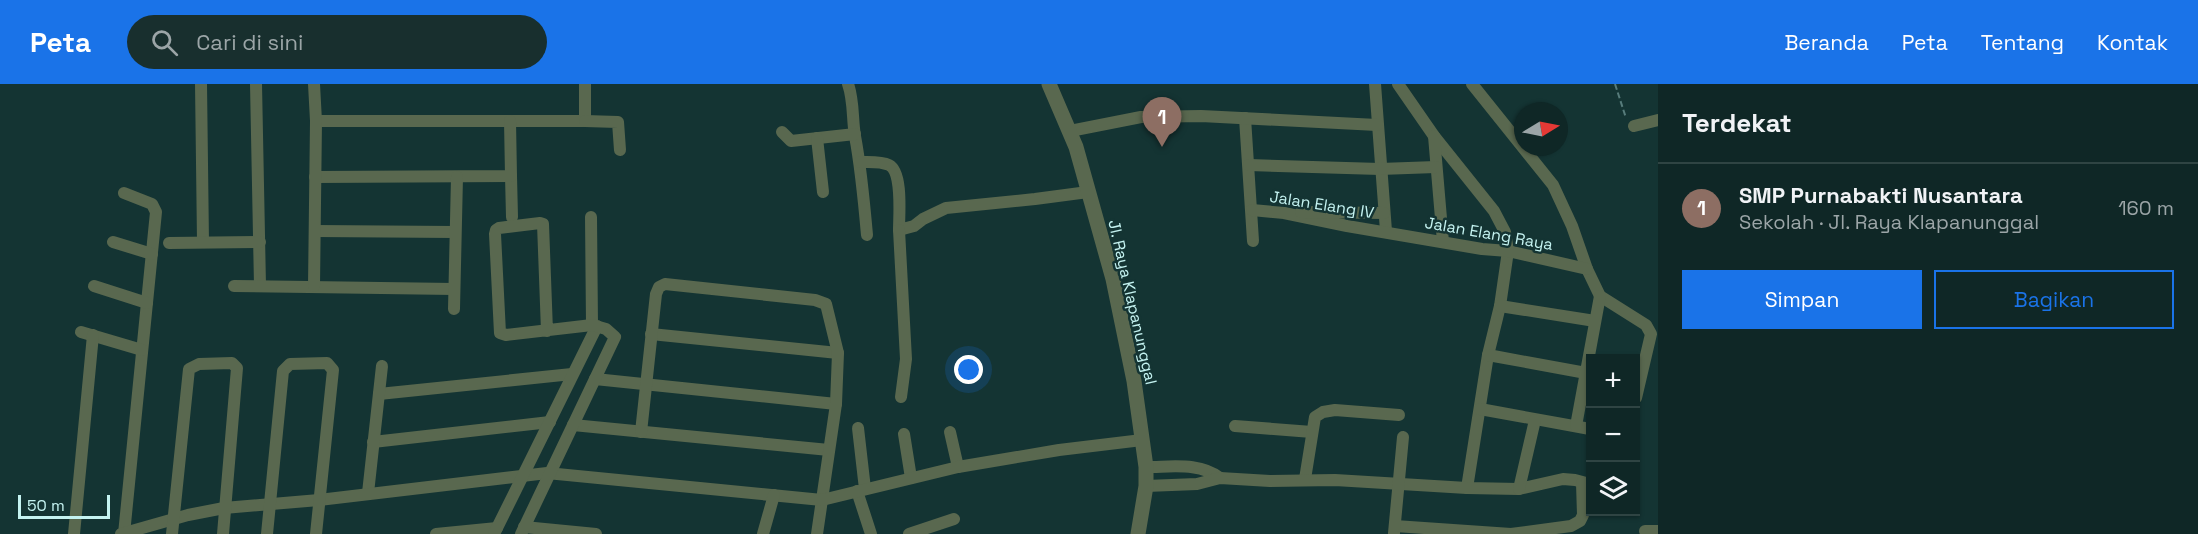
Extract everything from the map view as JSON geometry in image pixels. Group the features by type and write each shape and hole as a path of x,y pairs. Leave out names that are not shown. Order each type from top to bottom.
{"street":[{"path":"201,84 204,242"},
{"path":"256,84 260,286"},
{"path":"314,84 316,122 314,286"},
{"path":"585,84 585,121"},
{"path":"848,84 853,105 867,235"},
{"name":"Jl. Raya Klapanunggal","path":"1049,84 1070,130 1113,279 1134,381 1146,467 1146,486 1138,534"},
{"path":"1375,84 1386,231"},
{"path":"1398,84 1434,136 1494,211 1505,232 1508,251 1500,306 1488,355 1467,488"},
{"path":"1472,84 1553,185 1600,296 1646,325 1650,330 1640,378"},
{"path":"1070,130 1141,117 1201,116 1377,124"},
{"path":"1245,118 1253,241"},
{"path":"1634,126 1658,120"},
{"path":"510,121 512,217"},
{"path":"316,122 618,122 620,150"},
{"path":"782,132 791,141 855,134"},
{"path":"1434,136 1443,242"},
{"path":"817,138 823,192"},
{"path":"860,162 887,164 894,168 898,178 906,358 901,397"},
{"path":"1249,165 1380,169 1436,168"},
{"path":"315,177 511,176"},
{"path":"454,309 457,177"},
{"path":"899,230 914,226 946,208 1035,200 1088,192"},
{"path":"124,193 152,204 156,212 123,534 224,508 319,500 549,473 822,500 958,467 1059,450 1142,440"},
{"name":"Jalan Elang IV","path":"1252,210 1284,213 1347,226 1386,231"},
{"path":"1284,213 1384,213"},
{"path":"436,534 495,531 526,475 595,326 591,217"},
{"path":"547,331 543,224 499,228 495,234 500,331 506,335 547,331 595,326 606,329 615,337 522,530 596,534"},
{"path":"315,231 455,232"},
{"name":"Jalan Elang Raya","path":"1386,231 1482,249 1508,251 1587,269"},
{"path":"113,242 152,254"},
{"path":"169,243 260,242"},
{"path":"641,432 651,334 659,287 664,285 815,300 826,304 838,352 836,404 817,534"},
{"path":"94,286 147,303"},
{"path":"234,286 454,289"},
{"path":"1590,354 1600,296"},
{"path":"1500,306 1595,321"},
{"path":"74,534 87,334 142,350"},
{"path":"651,334 838,352"},
{"path":"1488,355 1586,373"},
{"path":"172,534 189,369 199,364 232,363 237,368 222,534"},
{"path":"267,534 283,371 290,364 327,363 331,364 333,370 316,534"},
{"path":"368,493 382,366"},
{"path":"379,394 572,374"},
{"path":"1576,426 1586,378"},
{"path":"595,379 836,404"},
{"path":"1480,409 1586,428"},
{"path":"1305,479 1315,417 1323,412 1335,410 1399,415"},
{"path":"1519,489 1535,420"},
{"path":"373,442 550,422"},
{"path":"573,425 829,450"},
{"path":"1235,426 1312,432"},
{"path":"858,428 861,490 871,534"},
{"path":"950,432 958,467"},
{"path":"904,434 911,478"},
{"path":"1146,486 1197,484 1220,478 1270,481 1305,479 1397,482 1467,488 1519,489 1563,479 1586,483 1583,516 1580,521 1571,526 1511,534 1394,530 1397,482 1403,436"},
{"path":"1146,467 1195,467 1211,471 1220,478"},
{"path":"763,534 774,495"},
{"path":"909,534 954,519"}],"path":[{"path":"1615,84 1628,123 1634,126"}],"place":[{"name":"SMP Purnabakti Nusantara","path":"1162,147"}]}
